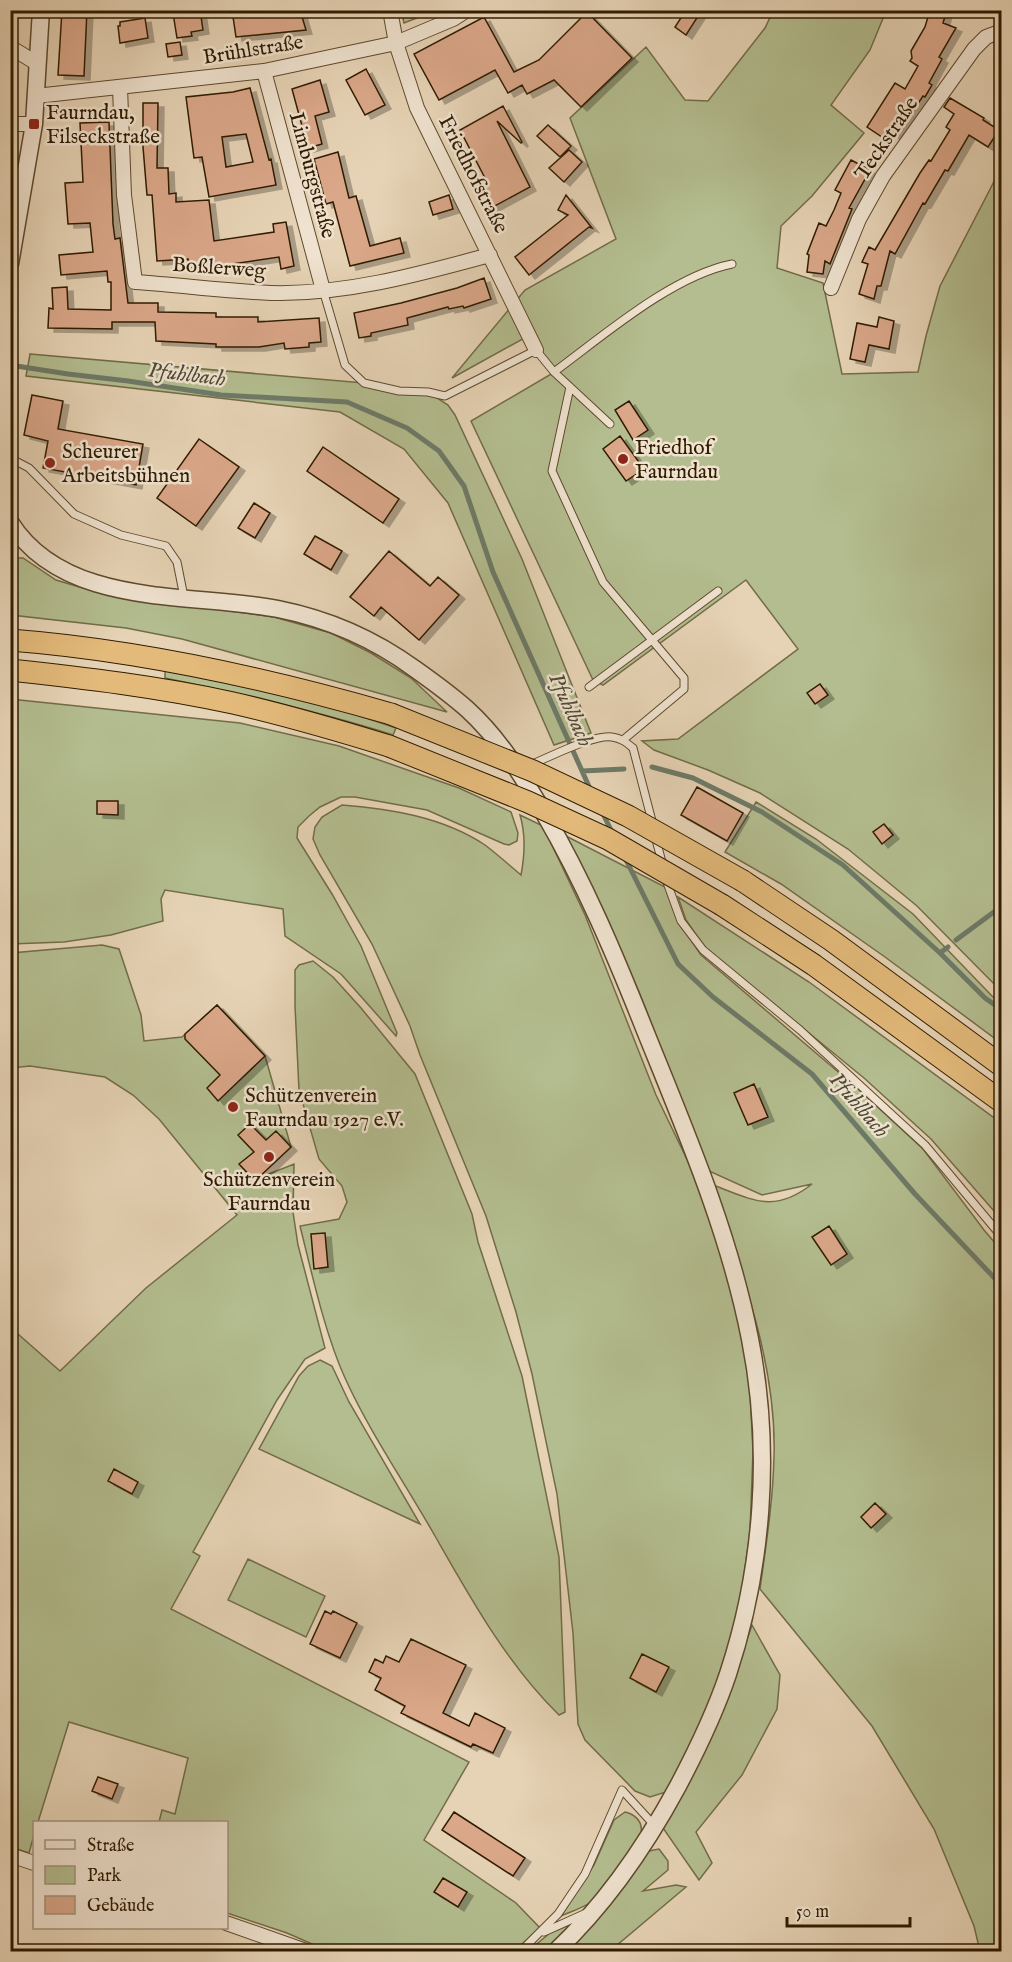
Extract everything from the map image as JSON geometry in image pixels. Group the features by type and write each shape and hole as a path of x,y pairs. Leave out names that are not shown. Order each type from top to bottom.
{"highway":[{"path":"10,640 66,644 120,652 228,671 311,691 391,714 533,771 628,816 742,881 831,940 1002,1066"},
{"path":"10,670 82,678 233,703 304,720 389,746 506,792 598,834 722,905 814,965 1002,1102"}],"street":[{"path":"10,264 34,124 41,10"},
{"name":"Friedhofstraße","path":"390,10 396,43 417,108 536,350"},
{"name":"Brühlstraße","path":"36,96 264,71 396,43 453,19 467,10"},
{"name":"Teckstraße","path":"831,288 859,219 883,176 974,49 986,37 1002,31"},
{"path":"10,47 38,64"},
{"name":"Limburgstraße","path":"264,71 323,290"},
{"name":"Boßlerweg","path":"120,87 124,195 135,282 273,293 323,290 404,278 490,255"},
{"path":"10,124 34,124"},
{"path":"10,522 42,557 60,570 95,584 279,609 343,628 380,644 468,710 519,769 565,849 625,982 702,1174 733,1265 751,1343 755,1375 763,1453 758,1535 747,1606 728,1676 700,1744 656,1827 627,1870 555,1952"},
{"path":"10,1855 33,1863"},
{"path":"228,1924 309,1952"}],"lane":[{"path":"554,372 664,292 714,267 732,264"},
{"path":"323,290 345,365 364,383 399,392 428,392 446,396 536,350 554,372 610,424"},
{"path":"570,387 552,471 603,582 684,678 684,689 623,740"},
{"path":"10,458 29,468 74,514 121,535 166,546 177,562 184,597"},
{"path":"589,687 718,591"},
{"path":"519,769 582,743 611,736 623,740 633,748 668,888 681,921 704,950 800,1030 925,1146 1002,1237"},
{"path":"520,1952 558,1914 585,1874 622,1791 656,1827"},
{"path":"539,1934 593,1910"}],"green space":[{"path":"401,10 435,10 435,11 404,23"},
{"path":"773,11 886,11 870,50 831,105 864,133 812,196 781,226 777,268 823,283 842,374 918,372 940,286 1001,168 1001,991 917,906 848,849 760,793 654,750 642,741 678,739 798,649 746,580 603,685 593,680 471,421 553,373 528,336 452,378 525,290 616,239 570,118 646,47 685,100 708,101 765,28"},
{"path":"30,354 364,383 428,392 448,405 455,415 522,559 591,733 554,745 448,503 404,449 340,412 26,376"},
{"path":"11,558 23,558 56,580 86,589 132,598 274,617 331,633 371,653 411,678 447,712 182,639 126,628 11,615"},
{"path":"165,668 339,709 396,728 393,735 337,718 165,678"},
{"path":"10,699 240,723 339,746 459,788 511,812 518,833 517,841 509,845 504,844 427,810 355,797 341,797 320,807 298,827 297,838 361,946 397,1033 396,1036 341,974 285,936 283,909 165,890 161,899 163,921 111,935 64,942 11,944"},
{"path":"756,802 816,839 913,914 1001,1003 1001,1043 781,884 725,852"},
{"path":"342,805 398,812 452,828 485,845 521,875 524,845 520,815 543,826 585,915 656,1095 694,1174 725,1267 743,1339 750,1392 753,1451 750,1532 740,1604 718,1680 694,1737 666,1792 650,1797 635,1791 585,1740 578,1724 573,1633 557,1494 532,1374 516,1312 486,1216 410,1026 372,944 313,839 315,827 322,817"},
{"path":"566,836 665,887 677,920 701,955 857,1088 923,1149 1001,1250 1001,1951 980,1951 974,1926 934,1829 872,1726 760,1589 769,1523 774,1457 770,1387 755,1319 713,1185 752,1199 775,1201 786,1199 812,1184 762,1195 709,1171 639,992"},
{"path":"678,897 809,982 1001,1123 1001,1219 931,1139 864,1078 706,949 686,920"},
{"path":"102,945 119,949 141,1015 144,1041 182,1037 217,1005 265,1056 291,1147 256,1179 294,1164 293,1212 298,1245 325,1348 305,1359 277,1400 193,1552 200,1556 171,1609 469,1762 424,1840 516,1903 540,1928 514,1951 328,1951 287,1933 228,1913 228,1821 159,1821 162,1810 175,1814 188,1758 69,1722 38,1821 33,1821 33,1839 29,1853 11,1847 10,1325 60,1371 146,1288 237,1215 159,1119 133,1095 105,1077 30,1066 11,1068 11,953"},
{"path":"313,961 333,977 361,1008 415,1074 472,1214 478,1242 522,1376 559,1557 565,1712 559,1715 506,1653 476,1607 365,1418 345,1378 331,1342 300,1226 339,1219 347,1202 342,1186 319,1159 299,1090 295,970 299,965"},
{"path":"320,1360 332,1366 349,1402 420,1524 259,1449 299,1376 308,1366"},
{"path":"248,1559 325,1596 306,1637 228,1600"},
{"path":"752,1625 780,1675 777,1709 742,1775 696,1832 712,1863 699,1880 663,1828 730,1689"},
{"path":"625,1812 635,1816 641,1825 641,1832 633,1846 610,1880 591,1902 561,1916 594,1865 614,1820"},
{"path":"659,1849 668,1861 668,1870 643,1891 676,1885 686,1887 610,1951 564,1952 649,1851"},
{"path":"574,1923 544,1951 527,1952 550,1933"}],"building":[{"path":"62,10 87,10 84,76 58,75"},
{"path":"200,10 203,30 191,32 192,36 177,38 173,13"},
{"path":"232,10 300,10 306,30 236,37"},
{"path":"686,10 702,10 686,35 675,27"},
{"path":"930,10 947,10 943,23 956,28 939,57 942,59 929,83 932,85 925,97 923,96 896,137 886,130 882,137 867,127 895,83 905,89 918,66 910,61 911,51 925,27"},
{"path":"587,12 632,58 581,107 554,80 527,94 522,85 508,93 495,70 439,100 414,54 484,17 514,72 539,60"},
{"path":"145,18 148,38 120,43 118,26 120,22"},
{"path":"180,42 182,55 168,57 166,44"},
{"path":"366,69 385,105 365,115 346,80"},
{"path":"320,80 329,112 315,116 322,144 308,148 292,89"},
{"path":"250,88 269,160 271,159 276,185 209,197 202,157 194,158 186,97","holes":["246,134 253,162 226,167 222,137"]},
{"path":"950,98 984,118 983,120 999,130 988,147 969,135 948,171 945,170 925,204 923,203 895,254 890,251 881,286 877,286 874,299 859,294 868,264 862,262 869,247 875,250 920,173 929,160 931,161 950,130 946,127 954,114 944,107"},
{"path":"143,103 158,103 157,168 168,168 169,194 176,193 176,202 209,200 214,241 274,232 273,224 286,222 294,266 281,269 279,257 190,268 188,259 157,261 152,195 147,195 143,147"},
{"path":"503,106 522,142 497,121 530,187 491,208 479,184 486,180 460,130"},
{"path":"109,122 113,224 115,239 120,238 128,303 158,303 158,312 216,313 216,317 258,317 258,322 319,318 321,342 309,343 309,347 285,349 284,343 259,347 216,347 216,344 156,341 155,322 112,322 112,329 48,328 49,308 53,309 52,288 67,287 68,309 111,310 111,282 108,282 107,271 61,275 59,255 93,252 90,223 68,224 65,183 83,182 80,123"},
{"path":"548,125 571,146 560,157 537,136"},
{"path":"569,150 582,162 564,182 549,168"},
{"path":"338,152 349,198 356,196 370,246 400,238 404,253 350,266 333,202 326,204 314,159"},
{"path":"851,160 870,170 849,208 852,209 830,264 825,261 823,274 807,272 809,255 807,254 819,223 826,226 841,193 835,190"},
{"path":"449,195 453,209 433,215 429,202"},
{"path":"566,195 592,228 589,227 529,275 515,257 568,215 558,210"},
{"path":"484,278 491,299 464,308 463,306 449,309 448,307 407,318 408,325 359,338 354,313 457,288"},
{"path":"879,317 894,321 889,349 869,345 865,362 850,359 857,323 877,327"},
{"path":"32,395 63,401 58,429 143,444 136,485 43,468 48,441 24,435"},
{"path":"629,401 648,430 633,440 615,410"},
{"name":"Friedhof Faurndau","path":"620,436 644,469 626,481 603,449"},
{"path":"199,439 239,467 196,526 157,498"},
{"path":"323,447 399,499 383,523 307,471"},
{"path":"254,503 270,513 255,538 238,528"},
{"path":"315,536 342,551 331,570 304,554"},
{"path":"389,551 430,586 438,577 459,595 419,640 381,607 374,616 350,597"},
{"path":"820,684 828,695 815,704 807,693"},
{"path":"697,787 743,813 727,841 681,815"},
{"path":"97,801 118,801 118,815 97,814"},
{"path":"884,824 893,835 882,844 873,832"},
{"path":"217,1005 265,1056 218,1101 207,1088 220,1075 185,1039 185,1034"},
{"path":"754,1084 768,1117 748,1125 734,1093"},
{"path":"250,1124 266,1140 276,1131 291,1147 255,1181 239,1164 254,1152 238,1135"},
{"path":"829,1226 847,1254 831,1265 812,1237"},
{"path":"325,1233 328,1267 314,1269 311,1234"},
{"path":"114,1469 138,1482 132,1494 108,1481"},
{"path":"875,1503 886,1514 871,1528 861,1517"},
{"path":"325,1611 331,1614 333,1611 357,1623 340,1658 310,1644"},
{"path":"411,1639 466,1665 443,1713 469,1726 475,1713 505,1728 493,1753 473,1744 471,1747 401,1713 405,1706 375,1690 381,1678 369,1672 375,1659 383,1663 386,1656 399,1662"},
{"path":"642,1654 669,1667 656,1692 630,1678"},
{"path":"98,1777 118,1784 112,1799 92,1791"},
{"path":"454,1812 525,1858 513,1876 442,1830"},
{"path":"443,1878 467,1892 458,1907 434,1892"}],"waterway":[{"name":"Pfuhlbach","path":"10,365 221,395 347,402 407,428 439,451 464,486 493,572 591,791"},
{"path":"652,767 693,778 762,812 843,865 940,953 985,998 1002,1010"},
{"path":"582,771 624,769"},
{"name":"Pfuhlbach","path":"601,810 613,834"},
{"name":"Pfuhlbach","path":"624,856 678,964 713,997 812,1074 915,1194 1002,1286"},
{"path":"956,940 1002,906"},
{"path":"940,953 948,947"}],"place":[{"name":"Faurndau, Filseckstraße","path":"34,124"},
{"name":"Friedhof Faurndau","path":"623,459"},
{"name":"Scheurer Arbeitsbühnen","path":"50,463"},
{"name":"Schützenverein Faurndau 1927 e.V.","path":"233,1107"},
{"name":"Schützenverein Faurndau","path":"269,1157"}]}
